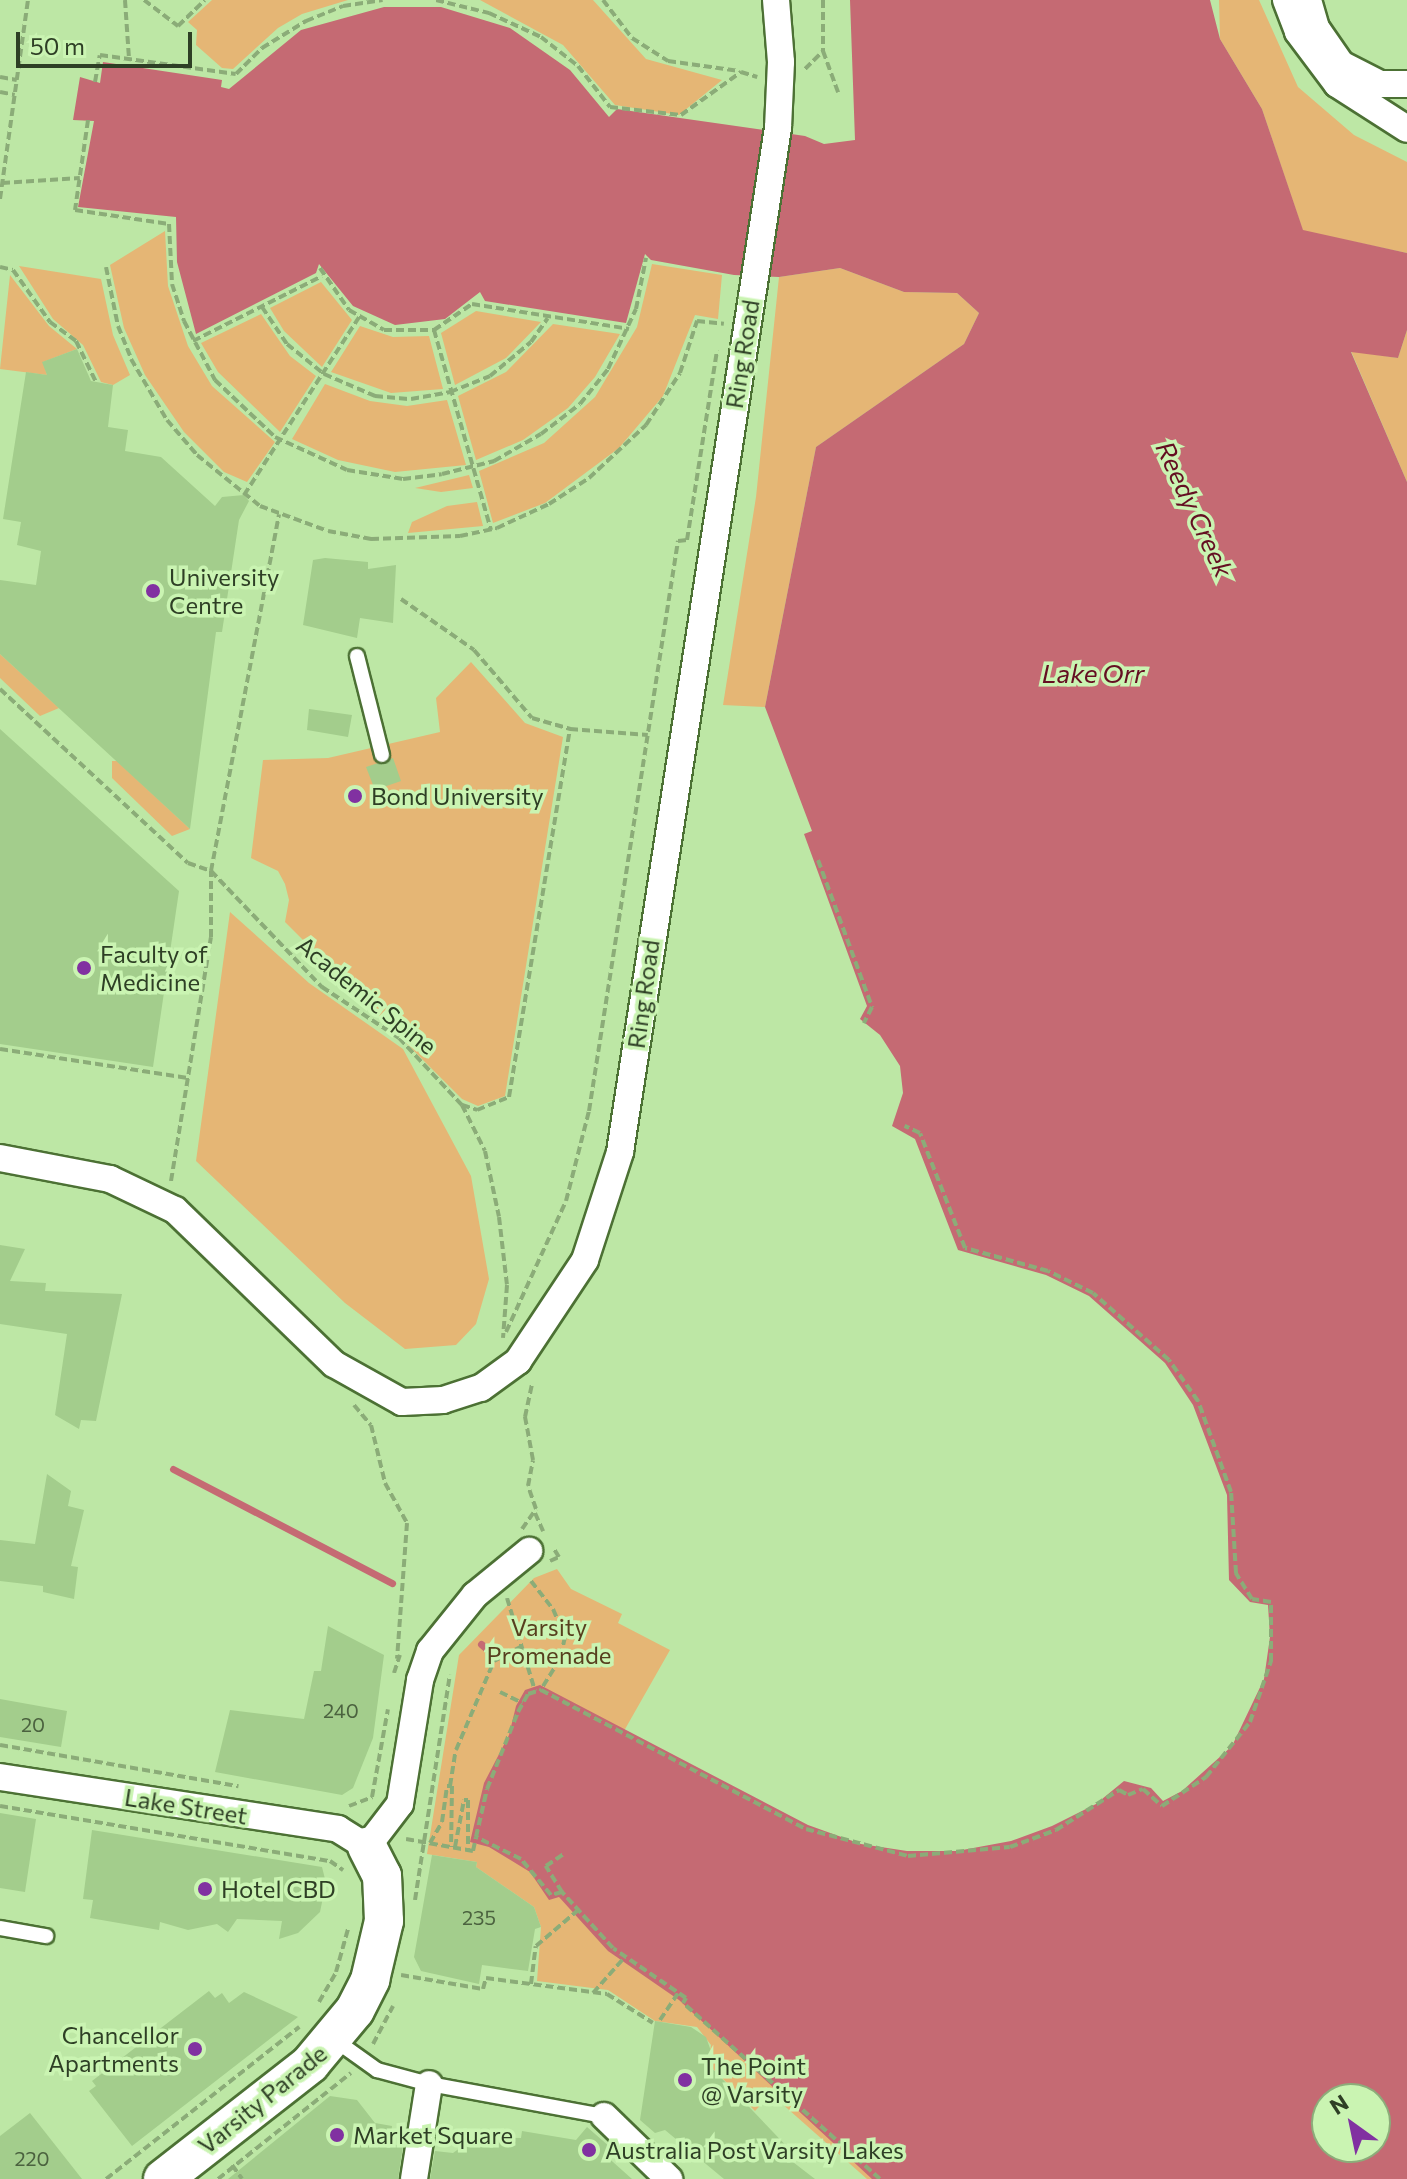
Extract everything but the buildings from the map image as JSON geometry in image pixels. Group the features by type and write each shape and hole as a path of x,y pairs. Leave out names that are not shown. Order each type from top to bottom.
{"street":[{"name":"Ring Road","path":"0,1158 110,1179 175,1210 298,1333 359,1382 402,1402 443,1400 481,1388 585,1260 620,1152 778,128 781,62 776,0"},
{"path":"1286,0 1298,32 1337,84 1407,129"},
{"path":"1308,0 1316,28 1341,64 1380,84 1407,84"},
{"path":"359,1861 400,1804 420,1680 430,1651 466,1604 522,1554"},
{"name":"Lake Street","path":"0,1777 338,1829 359,1861"},
{"name":"Varsity Parade","path":"163,2179 323,2029 370,1980 384,1921 382,1876 359,1861"},
{"path":"414,2179 429,2084"},
{"path":"604,2116 669,2179"}],"lane":[{"path":"357,656 382,755"},
{"path":"0,1928 46,1936"},
{"path":"323,2029 377,2070 429,2084 604,2116"}],"path":[{"path":"0,199 28,0"},
{"path":"125,0 129,59"},
{"path":"144,0 178,26 205,0"},
{"path":"95,82 100,55 236,74 262,48 306,21 343,6 383,0"},
{"path":"436,0 497,16 541,37 578,66 610,107 681,115 741,72"},
{"path":"603,0 632,38 668,61 741,72 761,79"},
{"path":"823,0 823,51 838,92"},
{"path":"802,83 813,56 823,51"},
{"path":"0,77 17,80"},
{"path":"0,92 15,95"},
{"path":"88,120 75,210 169,224 172,284 193,341 215,380 282,440 347,470 386,478 426,477 473,467 520,447 580,404 608,369 629,329 646,258"},
{"path":"2,183 80,178"},
{"path":"0,267 13,270 50,322 76,341 96,382"},
{"path":"106,267 118,326 152,398 197,455 244,495 279,514 328,531 371,539 423,541 491,530 589,478 646,425 680,373 697,321 724,324 712,364 687,540 678,541 589,1111 566,1201 511,1348"},
{"path":"320,268 322,276 359,317 395,332 434,330 472,304 629,329"},
{"path":"193,341 322,276"},
{"path":"262,307 287,344 324,374 390,398 450,392 501,369 539,335 548,318"},
{"path":"244,495 359,317"},
{"path":"434,330 491,530"},
{"path":"171,1181 211,937 211,871 279,514"},
{"path":"401,599 474,650 532,718 570,729 648,735"},
{"name":"Academic Spine","path":"0,689 188,863 211,871 299,966 399,1038 462,1105 485,1151 499,1217 511,1348 532,1381 525,1417 533,1460 528,1486 536,1509 522,1554"},
{"path":"462,1105 477,1110 509,1097 570,729"},
{"path":"818,860 872,1007 864,1023"},
{"path":"0,1049 188,1078"},
{"path":"506,1593 538,1691 806,1829 908,1856 1010,1847 1056,1830 1119,1790 1128,1795 1143,1789 1162,1806 1206,1777 1238,1742 1260,1703 1268,1673 1271,1602 1252,1599 1236,1573 1231,1492 1198,1401 1169,1360 1093,1293 1048,1271 965,1248 920,1133 905,1126"},
{"path":"359,1382 349,1399 371,1425 385,1483 407,1523 394,1676"},
{"path":"406,1839 473,1851 487,1789 523,1703 538,1691 560,1659 565,1637 522,1554"},
{"path":"430,1843 442,1822 456,1750 487,1675 494,1661 522,1646"},
{"path":"396,1661 404,1649"},
{"path":"500,1692 523,1703"},
{"path":"338,1804 365,1803 372,1797 388,1706"},
{"name":"Lake Street","path":"0,1745 245,1788"},
{"path":"450,1786 453,1847"},
{"path":"453,1847 464,1800 468,1800 468,1850"},
{"name":"Lake Street","path":"0,1806 330,1861 359,1861"},
{"path":"476,1837 521,1859 551,1895 562,1892"},
{"path":"564,1854 546,1866 577,1911 624,1958 678,1993 880,2179"},
{"path":"531,1984 536,1946 577,1911"},
{"name":"Varsity Parade","path":"317,2006 336,1972 349,1925"},
{"path":"593,1993 624,1958"},
{"path":"401,1975 483,1989 486,1978 607,1994 653,2023"},
{"path":"660,2020 678,1993"},
{"name":"Varsity Parade","path":"106,2179 323,2029"}],"green space":[{"path":"212,0 348,0 302,14 278,28 233,69 222,68 196,45 197,30 188,22"},
{"path":"480,0 593,0 646,59 722,80 679,115 615,105 563,45"},
{"path":"1219,0 1259,0 1298,87 1354,135 1407,162 1407,253 1303,231 1262,109 1220,39"},
{"path":"165,231 168,286 188,346 212,386 275,442 247,482 224,472 184,432 145,375 124,328 110,265"},
{"path":"652,264 722,275 718,319 695,315 663,396 619,448 545,503 493,523 479,471 544,443 595,397 637,327"},
{"path":"19,266 101,279 113,335 130,375 113,385 101,382 83,345 53,319"},
{"path":"840,268 904,292 957,293 979,313 964,344 816,447 765,707 723,705 756,497 779,277"},
{"path":"10,275 49,326 77,349 43,362 47,375 0,369"},
{"path":"321,282 352,320 322,367 284,331 270,308"},
{"path":"476,311 541,322 506,358 455,385 441,333"},
{"path":"261,314 290,356 316,376 280,432 218,372 201,343"},
{"path":"553,324 620,334 595,377 568,408 523,440 476,460 458,396 506,372"},
{"path":"360,326 393,337 429,336 443,389 391,393 331,372"},
{"path":"1407,330 1407,482 1351,351 1398,358"},
{"path":"325,384 370,401 407,406 447,400 466,465 395,472 338,460 292,439"},
{"path":"469,475 473,488 441,492 415,488"},
{"path":"477,502 483,526 408,533 412,522 447,506"},
{"path":"0,654 59,708 40,716 0,678"},
{"path":"471,662 525,723 563,737 505,1096 478,1106 462,1099 285,922 289,900 285,884 278,871 251,858 263,760 328,758 440,732 436,698"},
{"path":"112,761 117,761 190,829 172,836 112,778"},
{"path":"230,912 309,983 403,1049 471,1176 489,1279 476,1324 456,1345 405,1349 345,1303 196,1161"},
{"name":"Varsity Promenade","path":"557,1569 571,1589 622,1614 618,1623 670,1650 620,1738 506,1841 887,2179 867,2179 771,2094 755,2111 708,2064 711,2045 697,2027 655,2021 608,1990 537,1981 541,1927 534,1907 476,1867 477,1862 427,1854 459,1655 534,1578"}],"water":[{"name":"Lake Orr","path":"850,0 1210,0 1220,39 1262,109 1303,230 1407,253 1407,330 1398,358 1351,352 1407,482 1407,2179 872,2179 679,2000 608,1951 559,1897 549,1900 530,1872 489,1847 470,1842 484,1783 509,1735 516,1706 525,1690 540,1685 808,1825 861,1844 907,1851 957,1851 1011,1841 1052,1826 1096,1804 1124,1781 1151,1788 1163,1801 1182,1791 1232,1746 1264,1679 1270,1637 1268,1605 1250,1602 1229,1580 1227,1495 1193,1405 1165,1363 1089,1296 1046,1275 958,1250 915,1139 892,1126 903,1093 900,1066 880,1035 860,1019 867,1006 804,834 812,831 765,707 816,447 964,344 979,313 957,293 904,292 840,268 779,277 734,275 651,260 645,254 626,323 485,301 480,292 445,319 395,325 353,306 319,264 316,273 196,334 177,262 176,217 78,207 94,121 73,120 80,77 100,83 103,62 222,80 221,87 229,89 301,30 384,7 441,7 510,28 570,70 609,117 617,109 805,136 824,144 855,140"}],"waterway":[{"path":"173,1469 392,1583"},
{"path":"481,1644 495,1656"}],"place":[{"name":"University Centre","path":"153,591"},
{"name":"Bond University","path":"355,796"},
{"name":"Faculty of Medicine","path":"84,968"},
{"name":"Hotel CBD","path":"205,1889"},
{"name":"Chancellor Apartments","path":"195,2049"},
{"name":"The Point @ Varsity","path":"685,2080"},
{"name":"Market Square","path":"337,2135"},
{"name":"Australia Post Varsity Lakes","path":"589,2150"}],"water label":[{"name":"Reedy Creek","path":"1195,509"}]}
